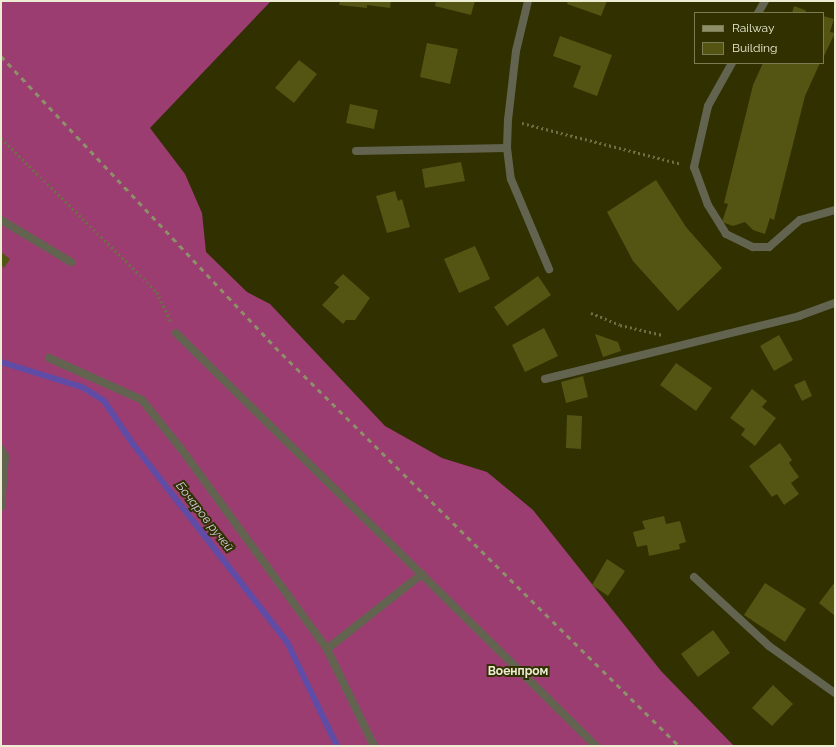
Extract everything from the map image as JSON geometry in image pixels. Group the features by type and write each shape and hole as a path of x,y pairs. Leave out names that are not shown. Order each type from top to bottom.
{"lane":[{"path":"528,1 516,51 508,120 507,148 511,179 549,269"},
{"path":"759,12 765,1"},
{"path":"731,64 708,106 694,167 708,205 726,234 753,247 769,246 800,220 835,210"},
{"path":"356,151 507,148"},
{"path":"1,220 71,262"},
{"path":"545,379 799,316 835,303"},
{"path":"176,333 596,746"},
{"path":"49,358 142,400 182,450 327,649 374,746"},
{"path":"1,449 4,457 1,507"},
{"path":"327,649 422,574"},
{"path":"694,577 769,646 835,693"}],"path":[{"path":"508,120 694,167"},
{"path":"1,138 157,292 176,333"},
{"path":"591,313 620,325 665,335"}],"shaded area":[{"path":"1,1 271,1 150,128 185,174 202,213 206,252 247,292 270,304 385,426 442,458 487,472 533,510 661,671 734,746 1,746"}],"building":[{"path":"340,1 391,1 390,8 367,5 367,8 339,5"},
{"path":"436,1 475,1 471,15 435,6"},
{"path":"568,1 607,1 601,16 567,4"},
{"path":"794,6 805,10 806,12 792,12"},
{"path":"824,16 834,19 830,32 835,33 824,56"},
{"path":"560,36 612,55 597,96 573,87 581,66 553,56"},
{"path":"427,43 458,49 450,84 420,77"},
{"path":"299,60 317,74 294,103 275,88"},
{"path":"763,64 820,64 805,96 774,220 770,218 765,234 753,230 745,222 733,226 722,222 728,204 724,203 753,85"},
{"path":"350,104 378,110 374,129 346,123"},
{"path":"461,162 465,181 425,188 422,169"},
{"path":"656,180 686,227 722,268 678,311 633,261 607,212"},
{"path":"395,191 398,201 402,199 410,227 387,233 376,196"},
{"path":"475,246 490,279 459,293 444,259"},
{"path":"1,252 10,259 4,268 1,265"},
{"path":"343,274 370,298 355,320 346,320 343,324 322,305 339,287 334,283"},
{"path":"538,276 551,295 507,326 494,307"},
{"path":"544,328 558,356 525,372 512,345"},
{"path":"595,334 618,342 621,351 603,357"},
{"path":"779,335 793,360 774,371 760,346"},
{"path":"676,363 712,388 696,411 660,385"},
{"path":"583,376 588,397 566,403 561,382"},
{"path":"805,380 812,396 802,401 794,385"},
{"path":"752,389 767,401 762,407 776,418 755,446 741,435 745,429 730,418"},
{"path":"567,415 582,416 581,449 566,448"},
{"path":"780,443 792,460 789,463 799,477 791,483 799,494 784,505 777,494 772,497 749,466"},
{"path":"664,516 666,524 680,521 686,542 679,544 680,549 649,556 647,545 637,547 633,532 645,529 642,521"},
{"path":"607,559 625,571 608,596 592,585"},
{"path":"835,582 835,616 819,603"},
{"path":"765,583 806,609 785,642 744,615"},
{"path":"713,630 730,653 698,677 681,654"},
{"path":"773,685 793,704 772,726 752,708"}],"waterway":[{"name":"Бочаров ручей","path":"1,362 82,387 104,401 133,444 287,642 337,746"}],"railway":[{"path":"1,56 275,347 679,746"}],"district":[{"name":"Военпром","path":"518,672"}]}
